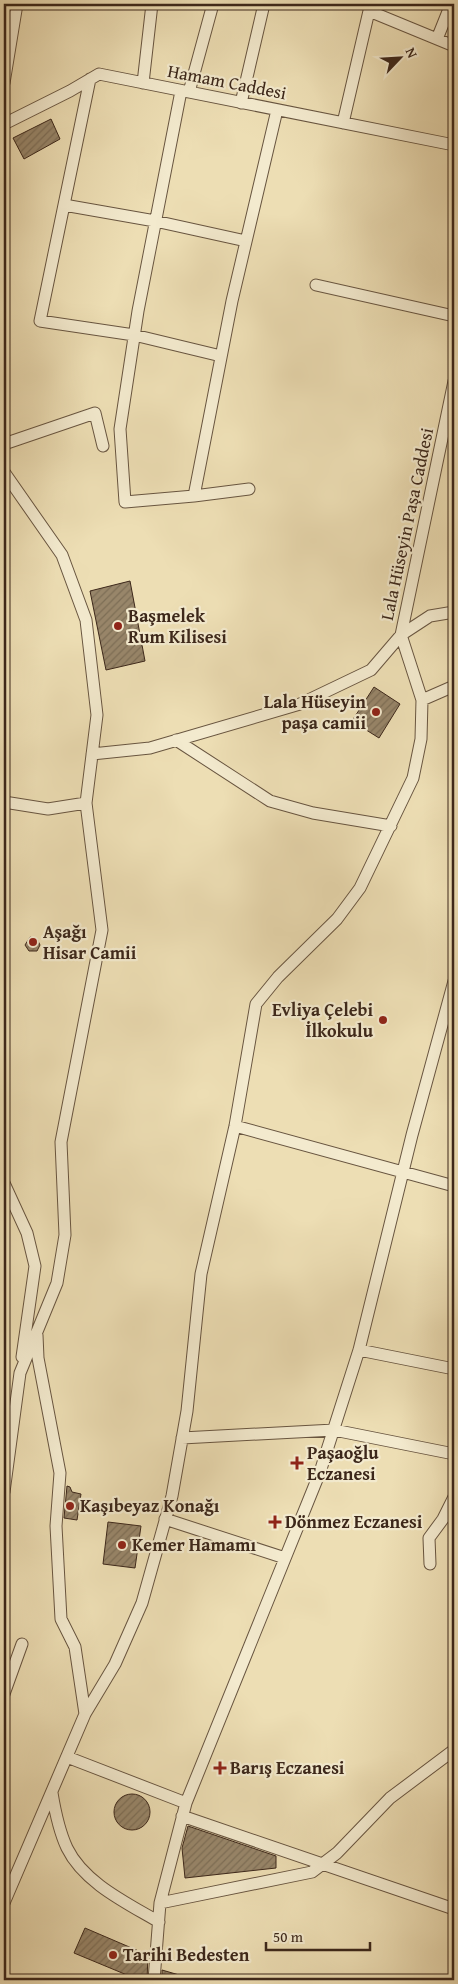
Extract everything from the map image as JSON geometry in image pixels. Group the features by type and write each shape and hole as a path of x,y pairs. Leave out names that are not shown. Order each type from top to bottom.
{"street":[{"path":"144,83 152,4"},
{"path":"213,4 185,91 155,221 134,336 120,429 125,502 249,489"},
{"path":"241,103 264,4"},
{"path":"437,39 451,4"},
{"path":"4,83 13,5"},
{"path":"343,123 369,11 454,46"},
{"name":"Hamam Caddesi","path":"4,124 70,92 98,74 454,145"},
{"path":"90,79 40,321 134,336 221,356"},
{"path":"194,496 221,356 246,241 278,110"},
{"path":"64,205 155,221 246,241"},
{"path":"316,285 454,316"},
{"name":"Lala Hüseyin Paşa Caddesi","path":"92,754 150,748 300,704 371,670 401,634 454,381"},
{"path":"4,444 95,413 103,446"},
{"path":"4,472 62,555 86,620 97,715 86,804 102,930 61,1142 65,1235 58,1283 20,1372"},
{"path":"4,1903 85,1714 115,1664 142,1603 165,1519 182,1438 187,1411 201,1274 235,1126 256,1004 278,977 337,919 360,888 413,778 421,739 422,700 401,634 430,616 454,612"},
{"path":"422,700 454,686"},
{"path":"176,740 270,802 313,813 391,826"},
{"path":"4,802 48,809 86,804"},
{"path":"154,1980 160,1903 182,1816 320,1472 334,1430 359,1350 403,1173 454,982"},
{"path":"235,1126 454,1186"},
{"path":"4,1183 27,1233 35,1266 4,1492"},
{"path":"37,1332 38,1358 60,1473 56,1526 61,1619 74,1647 85,1714"},
{"path":"359,1350 454,1369"},
{"path":"182,1438 334,1430 454,1454"},
{"path":"430,1564 429,1538 443,1519 454,1497"},
{"path":"165,1519 285,1558"},
{"path":"4,1694 22,1644"},
{"path":"160,1903 312,1872 337,1853 390,1798 454,1751"},
{"path":"67,1757 186,1804"},
{"path":"52,1792 57,1820 67,1848 79,1867 109,1891 159,1922"},
{"path":"182,1816 454,1909"}],"building":[{"path":"51,119 60,139 24,159 13,138"},
{"name":"Başmelek Rum Kilisesi","path":"130,581 145,661 106,670 90,591"},
{"name":"Lala Hüseyin paşa camii","path":"374,687 400,704 379,738 352,721"},
{"name":"Aşağı Hisar Camii","path":"30,937 37,939 40,945 37,951 29,951 25,945"},
{"name":"Kaşıbeyaz Konağı","path":"67,1486 70,1487 72,1492 81,1494 77,1520 64,1518"},
{"name":"Kemer Hamamı","path":"108,1522 141,1526 135,1568 103,1564"},
{"path":"132,1794 139,1795 145,1799 149,1805 149,1819 145,1825 139,1829 132,1830 125,1829 119,1825 115,1819 114,1812 115,1805 119,1799 125,1795"},
{"path":"188,1826 276,1856 276,1868 185,1878 182,1848"},
{"name":"Tarihi Bedesten","path":"85,1928 148,1955 147,1980 139,1980 74,1953"},
{"path":"162,1970 186,1977 186,1980 162,1980"}],"place":[{"name":"Başmelek Rum Kilisesi","path":"118,626"},
{"name":"Lala Hüseyin paşa camii","path":"376,712"},
{"name":"Aşağı Hisar Camii","path":"33,942"},
{"name":"Evliya Çelebi İlkokulu","path":"383,1020"},
{"name":"Paşaoğlu Eczanesi","path":"297,1463"},
{"name":"Kaşıbeyaz Konağı","path":"70,1506"},
{"name":"Dönmez Eczanesi","path":"275,1522"},
{"name":"Kemer Hamamı","path":"122,1545"},
{"name":"Barış Eczanesi","path":"220,1768"},
{"name":"Tarihi Bedesten","path":"113,1955"}]}
